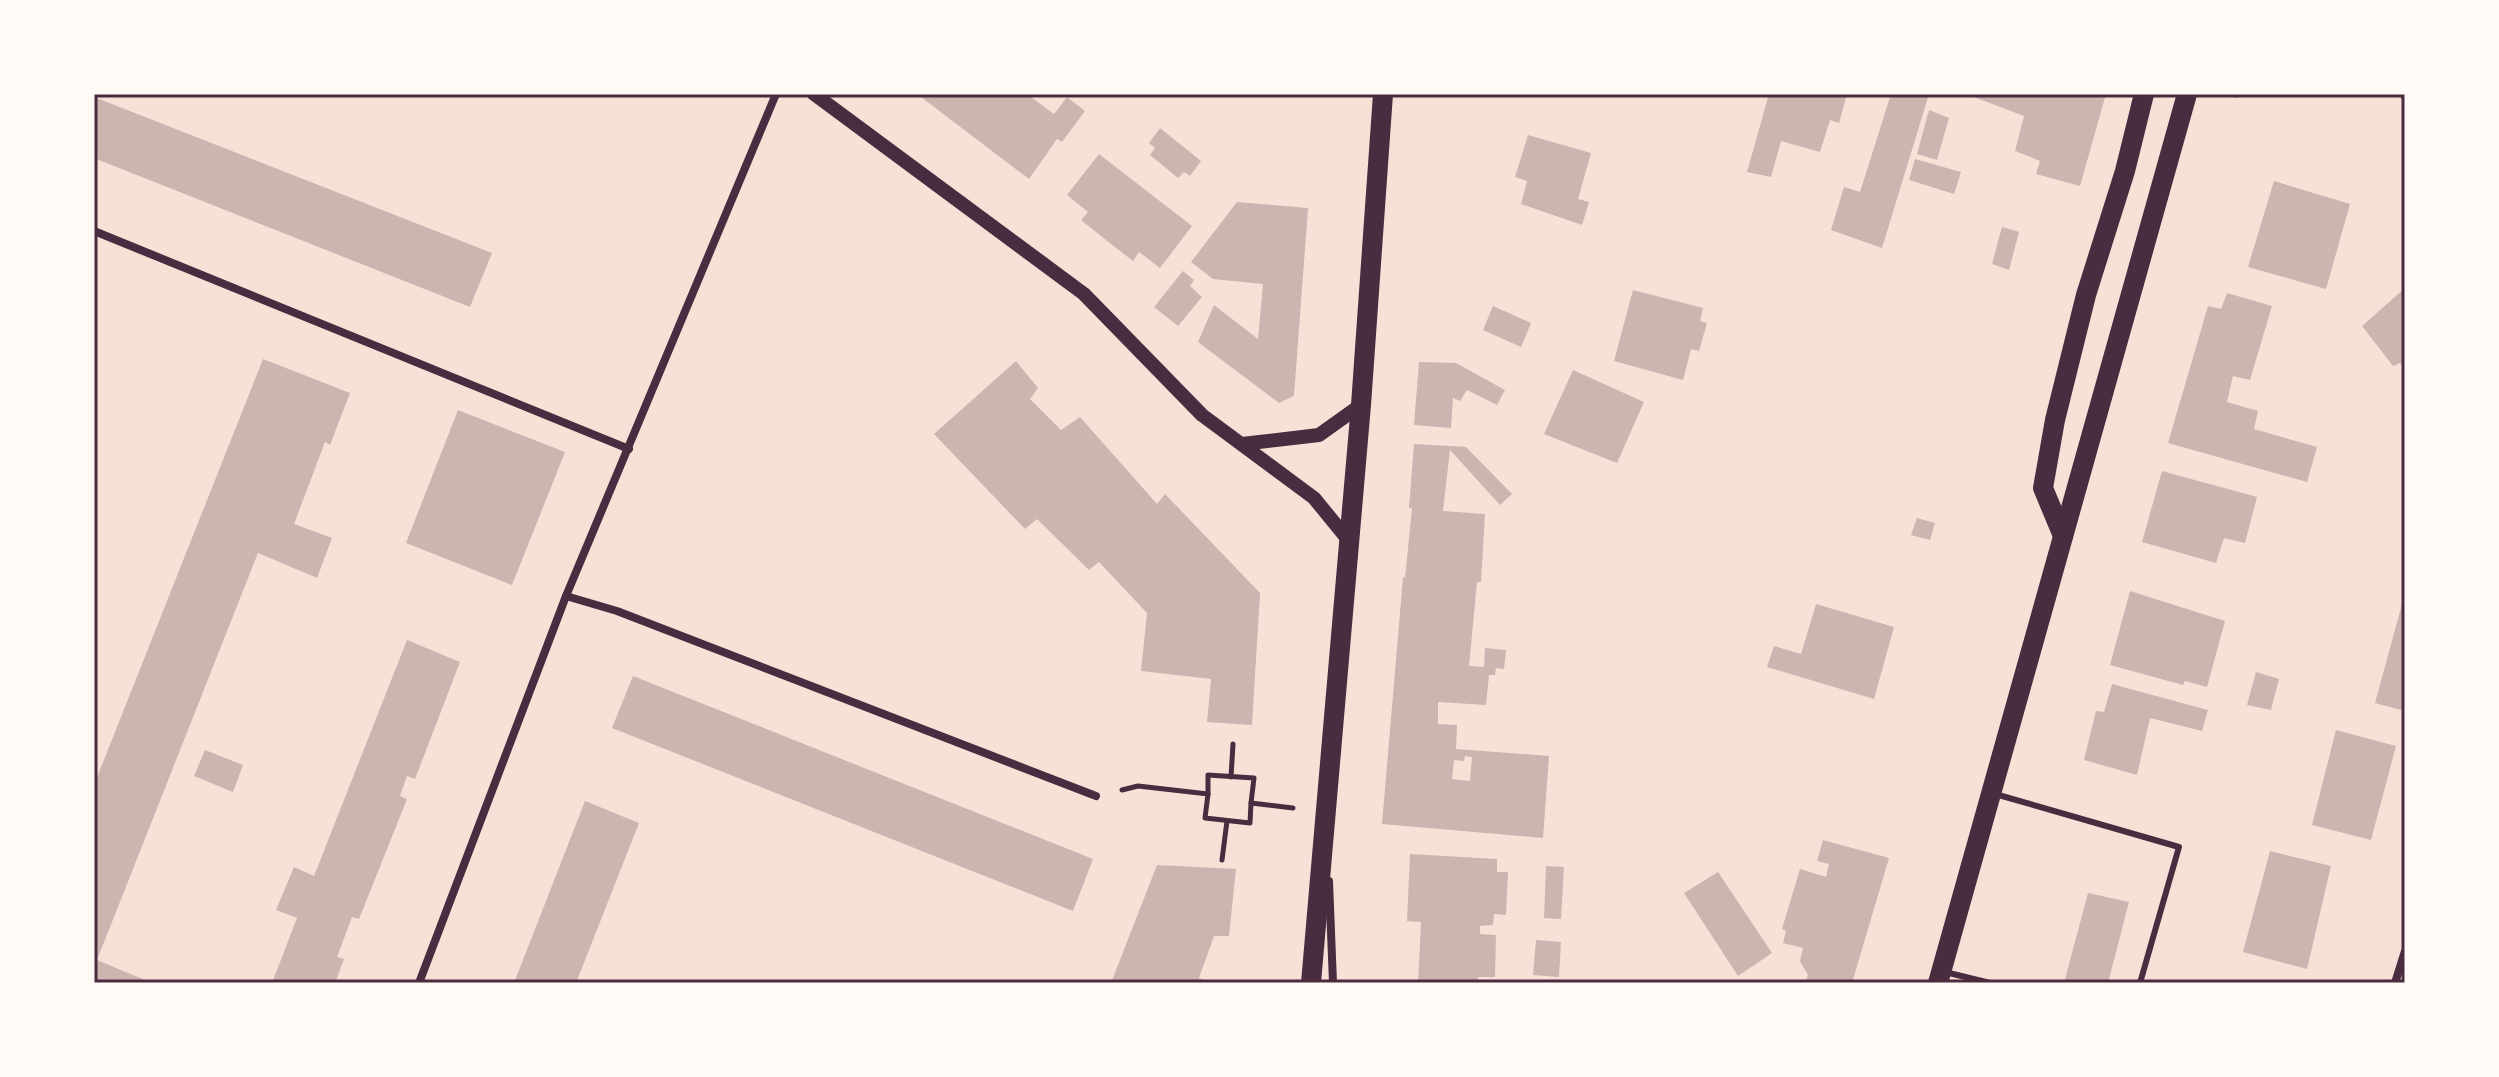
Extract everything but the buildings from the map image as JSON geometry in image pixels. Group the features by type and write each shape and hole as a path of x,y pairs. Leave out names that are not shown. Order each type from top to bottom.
{"main road":[{"path":"1311,983 1350,542 1383,94"},
{"path":"2063,536 2043,488 2055,420 2086,295 2125,171 2144,94"},
{"path":"1940,977 2187,94"}],"street":[{"path":"419,983 566,596 776,94"},
{"path":"814,94 1084,294 1202,415 1314,498 1350,542"},
{"path":"94,231 629,449"},
{"path":"1242,444 1319,435 1361,405"},
{"path":"566,596 617,611 1096,796"},
{"path":"1326,812 1333,983"},
{"path":"2395,983 2405,951"}],"lane":[{"path":"1992,793 2179,847 2140,983"},
{"path":"1940,977 1990,983"}],"path":[{"path":"1231,777 1233,744"},
{"path":"1208,775 1231,777 1254,778 1250,823 1205,818 1208,775"},
{"path":"1096,796 1138,786 1208,794"},
{"path":"1251,803 1326,812"},
{"path":"1222,860 1227,821"}]}
